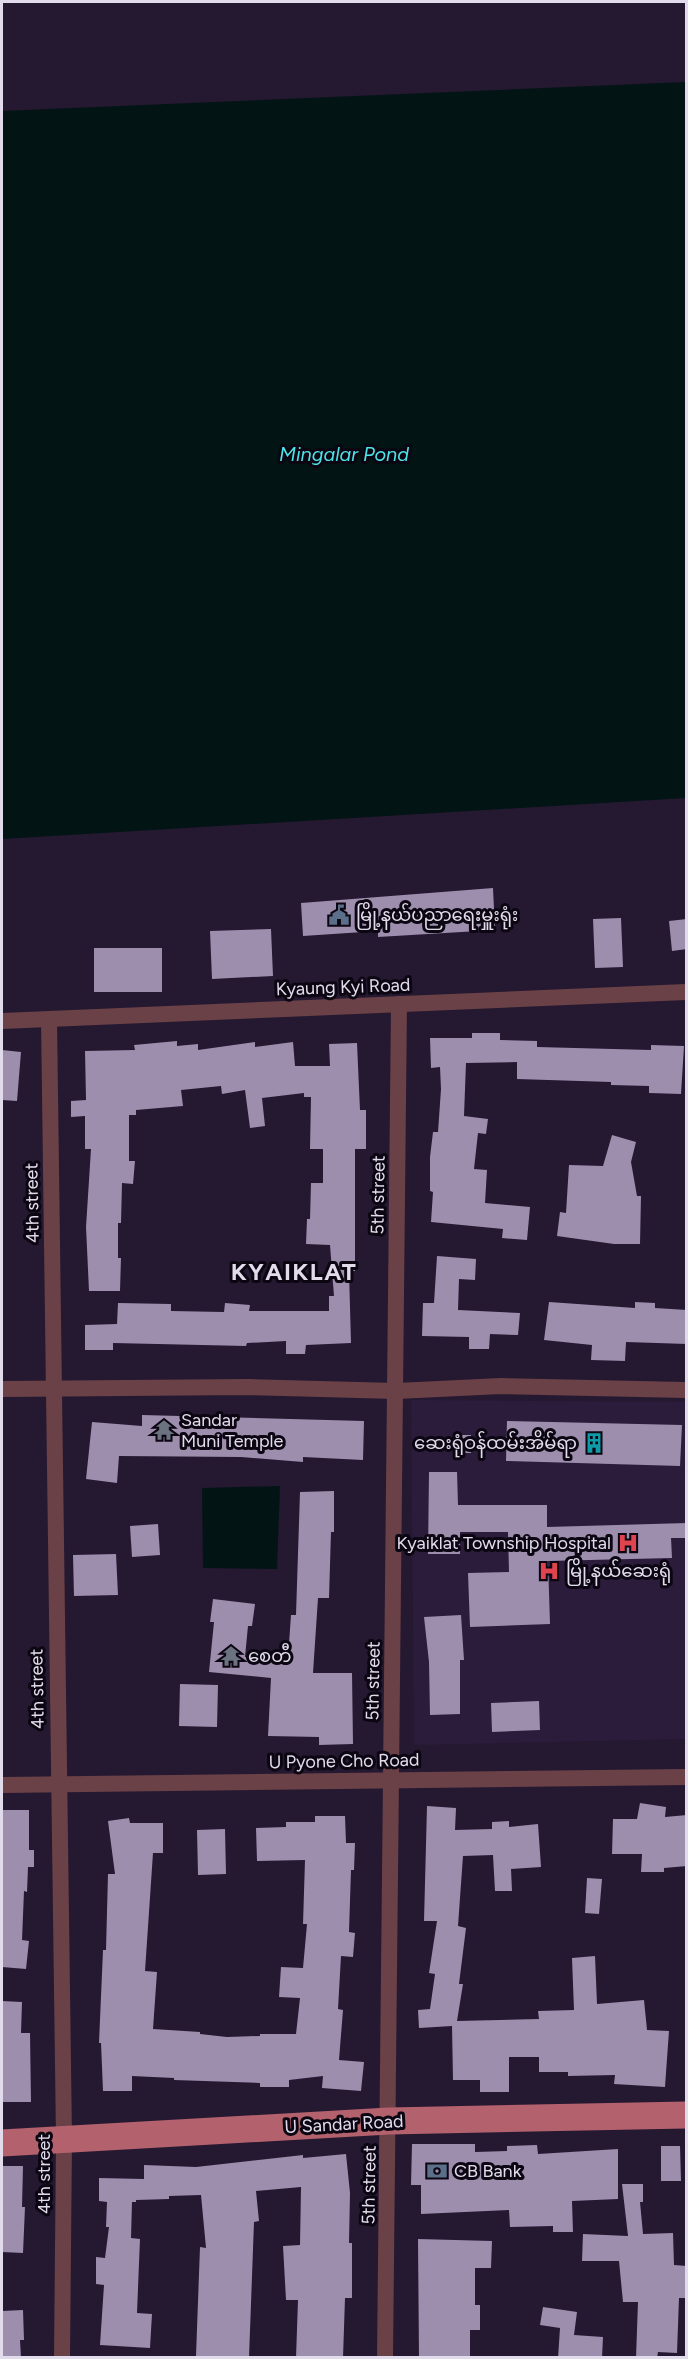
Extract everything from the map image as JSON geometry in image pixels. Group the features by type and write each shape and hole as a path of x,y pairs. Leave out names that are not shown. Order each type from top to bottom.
{"main road":[{"name":"U Sandar Road","path":"2,2143 389,2121 687,2115"}],"street":[{"name":"Kyaung Kyi Road","path":"2,1021 687,992"},
{"name":"5th street","path":"385,2358 399,1004"},
{"name":"4th street","path":"49,1019 64,2139 62,2358"},
{"path":"2,1389 249,1387 396,1391 501,1386 687,1390"},
{"name":"U Pyone Cho Road","path":"2,1785 687,1777"}],"shaded area":[{"name":"မြို့နယ်ဆေးရုံ","path":"411,1400 686,1402 686,1739 414,1745"}],"water":[{"name":"Mingalar Pond","path":"686,82 686,798 2,839 2,111"},
{"path":"280,1486 277,1569 203,1568 202,1488"}],"building":[{"path":"493,888 495,930 378,937 378,931 303,936 301,903"},
{"path":"621,918 623,967 595,968 593,919"},
{"path":"687,919 687,949 672,951 669,921"},
{"path":"271,929 273,976 212,979 210,931"},
{"path":"94,948 162,948 162,992 94,992"},
{"path":"472,1033 500,1033 500,1040 537,1041 537,1047 651,1050 651,1045 684,1046 681,1094 649,1093 649,1086 611,1085 611,1082 517,1079 517,1062 466,1063 464,1116 488,1119 486,1134 478,1133 474,1169 487,1170 485,1203 530,1207 527,1240 502,1238 503,1229 431,1222 433,1192 430,1191 430,1157 433,1132 438,1132 441,1089 440,1067 431,1068 430,1038 472,1038"},
{"path":"177,1041 177,1046 198,1044 198,1050 255,1042 255,1047 293,1042 295,1066 330,1066 329,1044 357,1043 360,1110 366,1110 366,1149 355,1149 355,1271 349,1271 351,1343 306,1345 305,1354 286,1354 286,1341 247,1343 246,1346 113,1343 113,1350 85,1350 85,1325 117,1324 118,1303 171,1304 171,1311 224,1312 225,1303 250,1305 249,1311 329,1311 329,1296 334,1296 330,1245 306,1244 307,1219 310,1219 311,1183 323,1183 323,1149 310,1149 311,1097 304,1097 304,1093 262,1098 265,1126 250,1128 245,1090 222,1094 221,1086 181,1090 183,1106 136,1110 136,1115 129,1115 129,1161 135,1161 133,1184 122,1183 121,1223 118,1223 118,1258 121,1258 120,1291 89,1291 86,1227 91,1149 85,1149 85,1116 71,1117 71,1101 86,1100 85,1051 135,1050 134,1045"},
{"path":"2,1050 21,1052 17,1101 2,1100"},
{"path":"612,1135 636,1142 631,1162 637,1196 641,1196 640,1244 614,1244 557,1236 560,1212 566,1213 569,1165 603,1166"},
{"path":"437,1256 476,1259 475,1280 459,1279 458,1310 520,1313 518,1335 490,1334 489,1349 469,1349 469,1337 422,1336 423,1303 434,1303"},
{"path":"549,1302 635,1308 635,1302 655,1303 655,1308 687,1310 687,1344 626,1342 625,1361 591,1360 592,1345 544,1340"},
{"path":"142,1415 364,1421 363,1460 303,1457 303,1462 241,1457 119,1456 117,1483 86,1479 92,1422 142,1426"},
{"name":"ဆေးရုံဝန်ထမ်းအိမ်ရာ","path":"507,1421 682,1425 680,1466 506,1461"},
{"path":"455,1435 471,1435 471,1453 455,1453"},
{"path":"429,1472 457,1472 458,1505 547,1505 547,1527 687,1523 687,1538 671,1538 672,1558 548,1561 550,1624 470,1627 468,1573 509,1572 508,1532 460,1532 460,1554 428,1554"},
{"path":"334,1491 334,1532 331,1532 329,1598 318,1598 313,1673 352,1673 353,1744 319,1745 319,1737 268,1736 271,1678 209,1672 214,1622 210,1622 213,1599 255,1604 252,1626 248,1626 245,1657 288,1658 291,1615 296,1615 300,1492"},
{"path":"158,1524 160,1555 132,1557 130,1526"},
{"path":"116,1554 118,1595 74,1596 73,1555"},
{"path":"461,1615 464,1660 460,1660 460,1714 430,1715 429,1662 424,1617"},
{"path":"180,1684 218,1685 217,1727 179,1726"},
{"path":"539,1701 540,1730 492,1732 491,1703"},
{"path":"640,1803 666,1807 665,1817 687,1815 687,1866 664,1868 664,1872 641,1872 642,1854 612,1854 613,1819 637,1819"},
{"path":"427,1806 456,1808 455,1830 492,1829 492,1822 509,1821 509,1827 538,1824 541,1867 511,1869 512,1891 495,1891 493,1855 463,1856 458,1926 466,1928 459,1984 463,1984 457,2021 539,2019 538,2011 574,2010 572,1958 595,1956 597,2004 644,2000 647,2030 669,2031 665,2087 614,2084 615,2075 568,2076 568,2072 539,2072 539,2057 509,2057 509,2092 480,2092 480,2080 453,2080 452,2026 419,2028 418,2010 430,2009 435,1974 429,1973 437,1921 424,1921"},
{"path":"2,1810 29,1810 29,1850 34,1850 34,1867 28,1867 27,1892 24,1891 22,1940 29,1941 26,1969 2,1967"},
{"path":"315,1816 345,1816 346,1843 355,1843 354,1870 351,1870 349,1932 355,1933 353,1957 341,1956 338,2009 343,2010 339,2060 364,2062 361,2091 322,2088 323,2076 289,2080 289,2087 260,2087 260,2083 132,2076 132,2091 103,2091 101,2043 99,2043 103,1950 106,1950 108,1874 115,1874 108,1821 129,1818 130,1823 163,1823 163,1853 153,1853 145,1971 157,1972 153,2029 200,2032 200,2034 227,2037 296,2034 300,1998 279,1997 281,1967 303,1968 307,1924 303,1924 305,1860 257,1861 256,1828 286,1827 286,1822 315,1822"},
{"path":"225,1829 226,1874 198,1875 197,1830"},
{"path":"587,1878 602,1879 599,1914 585,1913"},
{"path":"2,2001 22,2002 21,2033 30,2033 31,2102 2,2102"},
{"path":"412,2144 475,2144 475,2152 507,2151 507,2146 537,2145 538,2154 618,2149 618,2199 572,2201 573,2232 553,2232 553,2226 510,2227 509,2210 421,2214 421,2185 411,2185"},
{"path":"661,2146 680,2146 681,2181 661,2181"},
{"path":"346,2154 350,2193 349,2243 352,2243 352,2298 345,2298 343,2358 296,2358 298,2300 286,2300 283,2246 300,2245 301,2187 256,2191 259,2221 254,2222 249,2358 196,2356 200,2247 206,2248 201,2195 169,2196 169,2199 132,2202 131,2238 140,2239 137,2313 152,2314 150,2348 100,2345 104,2285 96,2284 96,2257 105,2258 109,2227 106,2227 107,2202 99,2201 99,2178 144,2179 144,2165 196,2167 303,2155 303,2158"},
{"path":"2,2166 23,2166 22,2207 25,2207 23,2253 2,2252"},
{"path":"622,2184 643,2184 643,2202 640,2202 643,2234 673,2233 674,2265 687,2266 687,2298 679,2298 677,2353 658,2352 657,2358 636,2358 638,2302 623,2302 619,2261 582,2261 583,2234 628,2236"},
{"path":"418,2239 492,2241 491,2268 475,2268 475,2305 480,2305 480,2330 470,2330 470,2358 419,2358"},
{"path":"543,2307 577,2312 574,2335 603,2337 602,2358 558,2358 560,2328 540,2325"},
{"path":"23,2310 24,2340 20,2340 21,2358 2,2358 2,2311"}],"place":[{"name":"မြို့နယ်ပညာရေးမှူးရုံး","path":"339,915"},
{"name":"Sandar Muni Temple","path":"164,1430"},
{"name":"ဆေးရုံဝန်ထမ်းအိမ်ရာ","path":"594,1443"},
{"name":"Kyaiklat Township Hospital","path":"628,1543"},
{"name":"မြို့နယ်ဆေးရုံ","path":"549,1571"},
{"name":"စေတီ","path":"231,1656"},
{"name":"CB Bank","path":"437,2171"}],"district":[{"name":"KYAIKLAT","path":"294,1272"}]}
